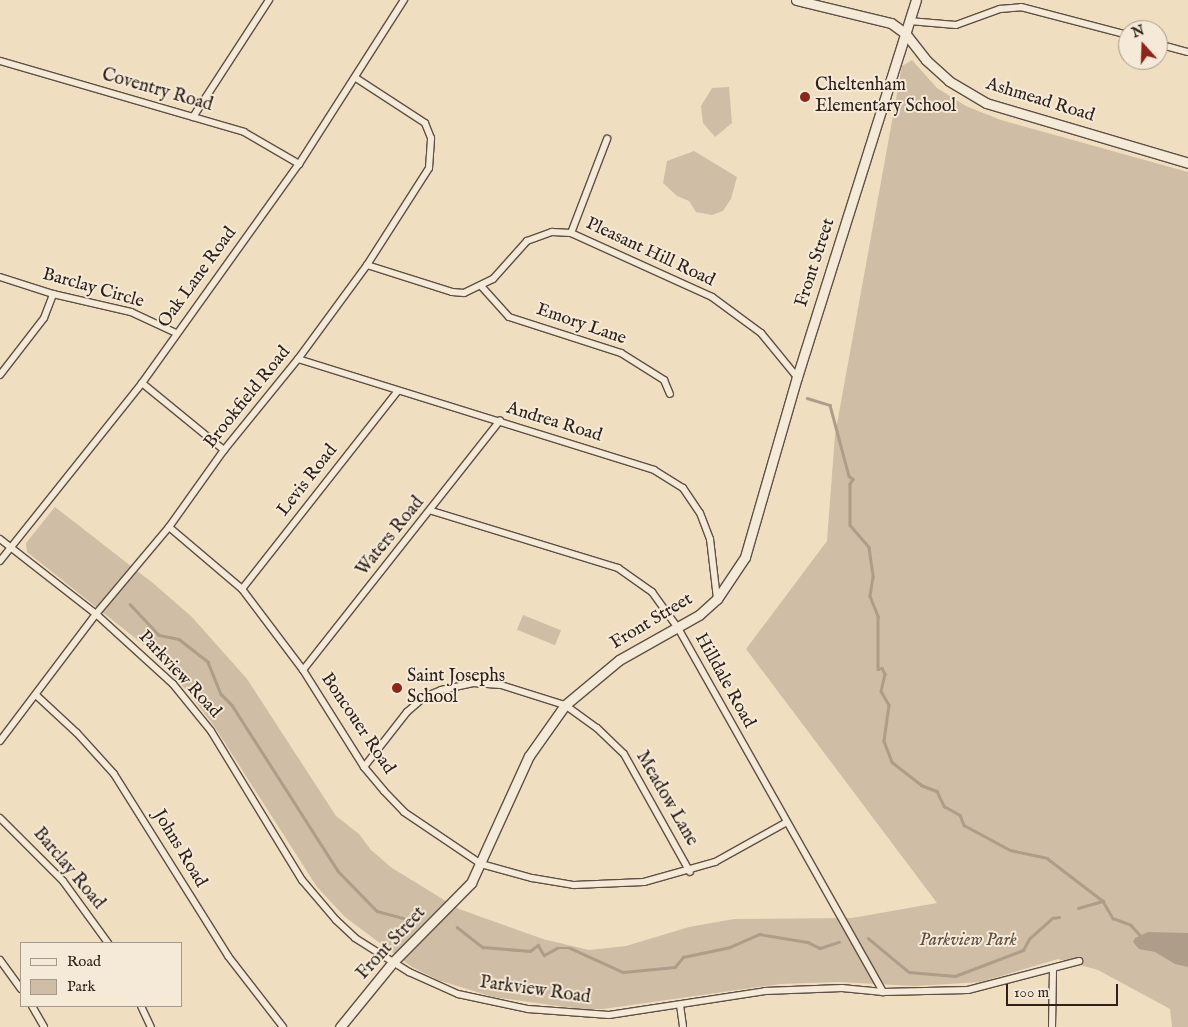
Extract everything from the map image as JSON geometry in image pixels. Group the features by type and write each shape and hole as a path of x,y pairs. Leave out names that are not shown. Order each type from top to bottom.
{"street":[{"path":"194,117 269,0"},
{"name":"Oak Lane Road","path":"0,561 142,383 299,164 356,78 404,0"},
{"path":"796,0 891,23 904,33"},
{"name":"Front Street","path":"340,1027 393,962 453,904 471,883 529,756 564,706 619,660 678,628 717,599 745,557 797,377 904,33 916,0"},
{"path":"909,21 956,24 1000,9 1021,7 1118,32"},
{"name":"Ashmead Road","path":"904,33 936,71 971,96 1188,162"},
{"path":"1168,47 1188,52"},
{"name":"Coventry Road","path":"0,61 244,132 299,164"},
{"name":"Brookfield Road","path":"0,741 37,696 96,614 169,526 224,450 298,359 367,265 430,168 432,148 425,123 356,78"},
{"path":"571,233 607,139"},
{"name":"Pleasant Hill Road","path":"482,287 528,241 552,232 571,233 712,297 761,334 797,377"},
{"path":"367,265 452,292 464,293 482,287"},
{"name":"Barclay Circle","path":"0,277 53,294 131,312 176,333"},
{"name":"Emory Lane","path":"482,287 509,317 621,353 664,380 670,394"},
{"path":"0,375 44,318 53,294"},
{"name":"Andrea Road","path":"298,359 654,470 683,488 707,527 717,599"},
{"path":"142,383 224,450"},
{"name":"Levis Road","path":"242,589 398,391"},
{"name":"Waters Road","path":"304,670 432,511 500,422"},
{"name":"Hilldale Road","path":"432,511 618,568 652,592 678,628 785,823 883,992"},
{"name":"Boncouer Road","path":"169,526 242,589 304,670 364,767 404,812 481,864 532,878 594,885 644,882 690,872 723,858 785,823"},
{"name":"Parkview Road","path":"0,539 96,614 154,665 212,731 302,880 336,920 355,938 393,962 442,988 499,1005 599,1015 773,991 842,988 883,992 968,990 1053,970 1079,961"},
{"name":"Meadow Lane","path":"364,767 407,712 424,697 467,683 501,685 564,706 597,728 624,754 690,872"},
{"name":"Johns Road","path":"37,696 77,734 114,774 228,956 283,1027"},
{"name":"Barclay Road","path":"0,818 26,840 64,881 107,942"},
{"path":"0,960 20,988"},
{"path":"1052,1027 1053,970"},
{"path":"680,1005 683,1027"},
{"path":"33,1007 44,1027"},
{"path":"141,1007 151,1027"}],"green space":[{"name":"Parkview Park","path":"912,60 937,88 966,106 1001,120 1188,172 1188,1027 1172,1027 1170,1009 1098,970 1058,959 981,982 915,986 838,982 780,984 603,1009 580,1009 493,997 438,980 412,967 345,917 317,887 214,726 189,693 145,646 27,552 26,543 55,507 154,584 192,617 247,679 336,816 359,834 371,850 392,868 459,909 543,939 589,950 626,946 689,927 734,919 852,918 937,903 746,649 827,541 835,435 902,66"},
{"path":"729,87 732,123 715,137 703,123 701,106 712,88"},
{"path":"694,151 737,177 731,199 723,211 712,215 696,212 689,201 677,196 663,183 667,161"},
{"path":"523,615 561,630 555,645 517,630"}],"shaded area":[{"path":"1148,932 1188,933 1188,967 1175,964 1155,952 1139,949 1133,942 1135,938"}],"waterway":[{"path":"807,398 830,405 849,476 853,479 850,484 850,525 869,547 873,577 870,596 878,616 878,669 882,668 885,674 881,691 889,705 884,741 892,762 921,785 937,791 944,806 960,815 964,825 1010,850 1047,858 1103,901"},
{"path":"130,604 159,635 179,639 208,662 221,694 232,705 339,872 377,911 403,918"},
{"path":"1078,908 1103,901 1113,918 1131,925 1140,935"},
{"path":"868,938 909,972 955,976 1023,950 1029,939 1052,918 1059,917"},
{"path":"457,927 483,947 530,951 538,945 544,955 557,948 570,948 623,972 675,967 683,957 730,947 759,934 808,942 820,948 839,942"}],"place":[{"name":"Cheltenham Elementary School","path":"805,97"},
{"name":"Saint Josephs School","path":"397,688"}]}
